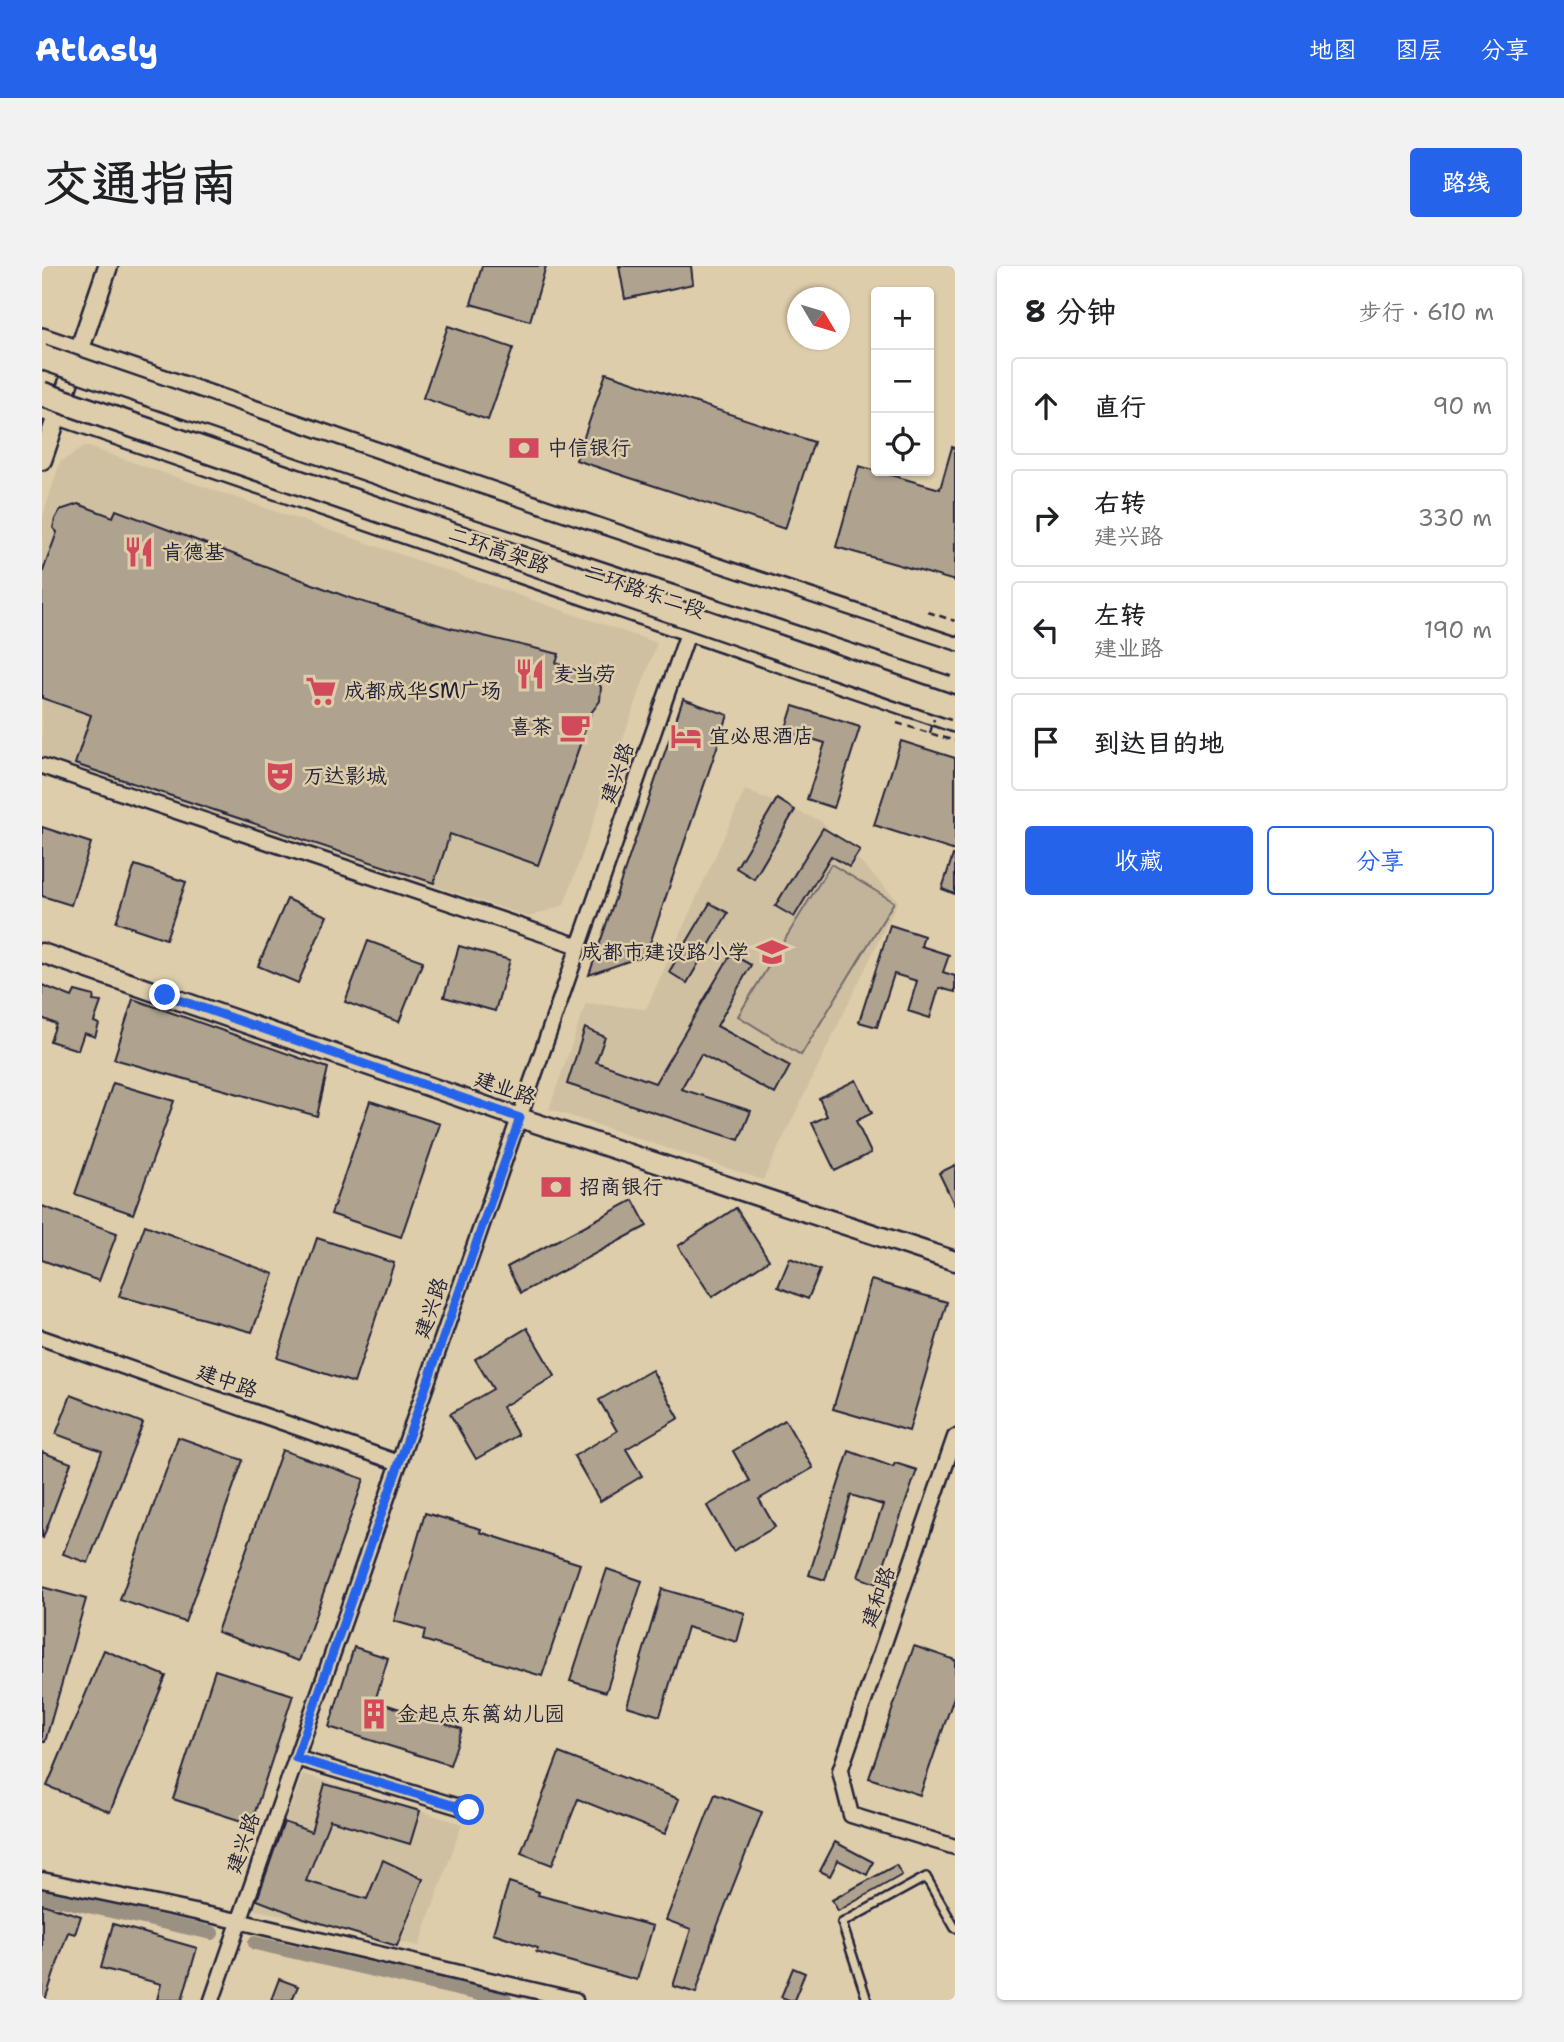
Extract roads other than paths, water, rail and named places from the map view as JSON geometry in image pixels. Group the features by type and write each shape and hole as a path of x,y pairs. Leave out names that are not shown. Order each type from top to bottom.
{"highway":[{"name":"二环高架路","path":"42,357 463,501 955,664"},
{"name":"二环高架路","path":"42,394 955,708"}],"main road":[{"name":"二环路东二段","path":"42,338 600,530 955,647"},
{"name":"二环路东二段","path":"50,412 955,722"}],"street":[{"path":"42,460 50,412 79,351 108,266"},
{"name":"建兴路","path":"212,2000 689,630"},
{"path":"42,766 579,946"},
{"name":"建业路","path":"42,953 520,1118 955,1261"},
{"name":"建中路","path":"42,1338 398,1463"},
{"name":"建和路","path":"955,1437 841,1771 851,1815 955,1847"},
{"path":"296,1758 469,1810"},
{"path":"42,1880 238,1921 575,2000"}],"lane":[{"path":"867,2000 842,1923 926,1877 955,1928"}],"waterway":[{"path":"42,1896 212,1933"},
{"path":"255,1943 505,2000"}],"place":[{"name":"中信银行","path":"524,448"},
{"name":"肯德基","path":"139,552"},
{"name":"麦当劳","path":"530,674"},
{"name":"成都成华SM广场","path":"321,691"},
{"name":"喜茶","path":"575,727"},
{"name":"宜必思酒店","path":"686,736"},
{"name":"万达影城","path":"280,776"},
{"name":"成都市建设路小学","path":"772,952"},
{"name":"招商银行","path":"556,1187"},
{"name":"金起点东篱幼儿园","path":"374,1714"}]}
